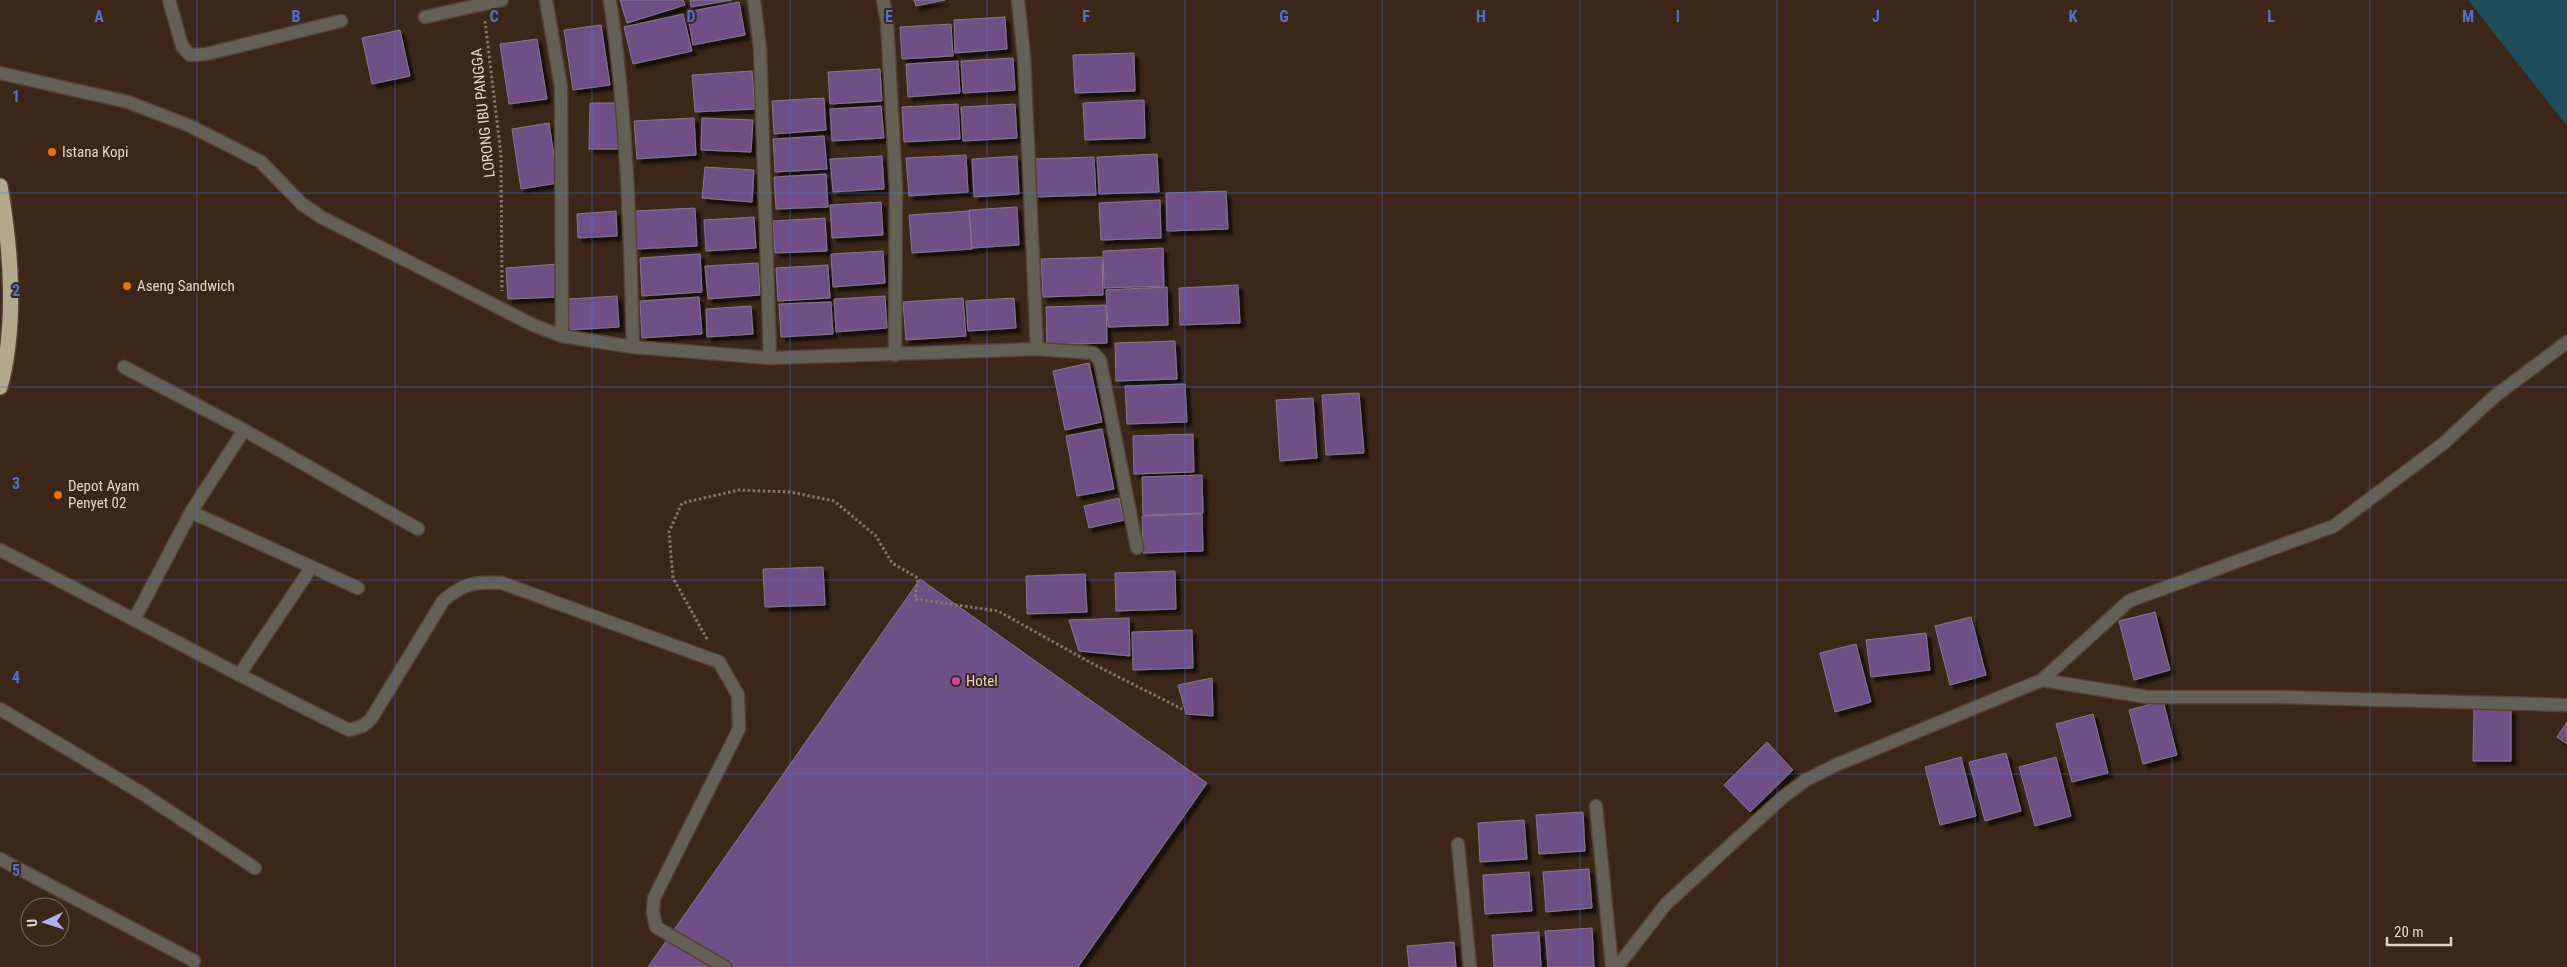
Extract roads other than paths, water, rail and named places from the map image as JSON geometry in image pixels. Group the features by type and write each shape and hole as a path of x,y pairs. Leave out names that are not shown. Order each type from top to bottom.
{"highway":[{"path":"0,186 7,225 10,295 6,365 0,387"}],"street":[{"path":"169,0 182,46 190,55 206,54 341,21"},
{"path":"425,17 502,0"},
{"path":"546,0 561,87 562,336"},
{"path":"610,0 619,61 628,168 633,347"},
{"path":"754,0 760,48 770,358"},
{"path":"883,0 887,22 896,187 895,355"},
{"path":"1018,0 1024,58 1037,349"},
{"path":"0,73 128,102 190,126 261,162 302,204 321,217 533,325 562,336 633,347 770,358 1037,349 1093,353 1100,360 1137,548"},
{"path":"1617,967 1666,904 1783,796 1806,780 1836,765 2042,680 2128,601 2334,526 2444,443 2495,396 2567,342"},
{"path":"124,367 244,430 418,529"},
{"path":"134,618 192,512 244,430"},
{"path":"192,512 358,588"},
{"path":"0,550 134,618 239,675 349,730 363,726 371,720 443,601 458,588 483,582 502,583 719,662 738,694 738,728 654,898 652,912 656,927 725,967"},
{"path":"239,675 311,568"},
{"path":"2042,680 2147,697 2275,697 2567,705"},
{"path":"0,709 140,792 255,868"},
{"path":"1596,806 1612,967"},
{"path":"1458,844 1470,967"},
{"path":"0,859 194,961"}],"water":[{"path":"2468,0 2567,0 2567,126"}],"place":[{"name":"Istana Kopi","path":"52,152"},
{"name":"Aseng Sandwich","path":"127,286"},
{"name":"Depot Ayam Penyet 02","path":"58,495"},
{"name":"Hotel","path":"956,681"}]}
